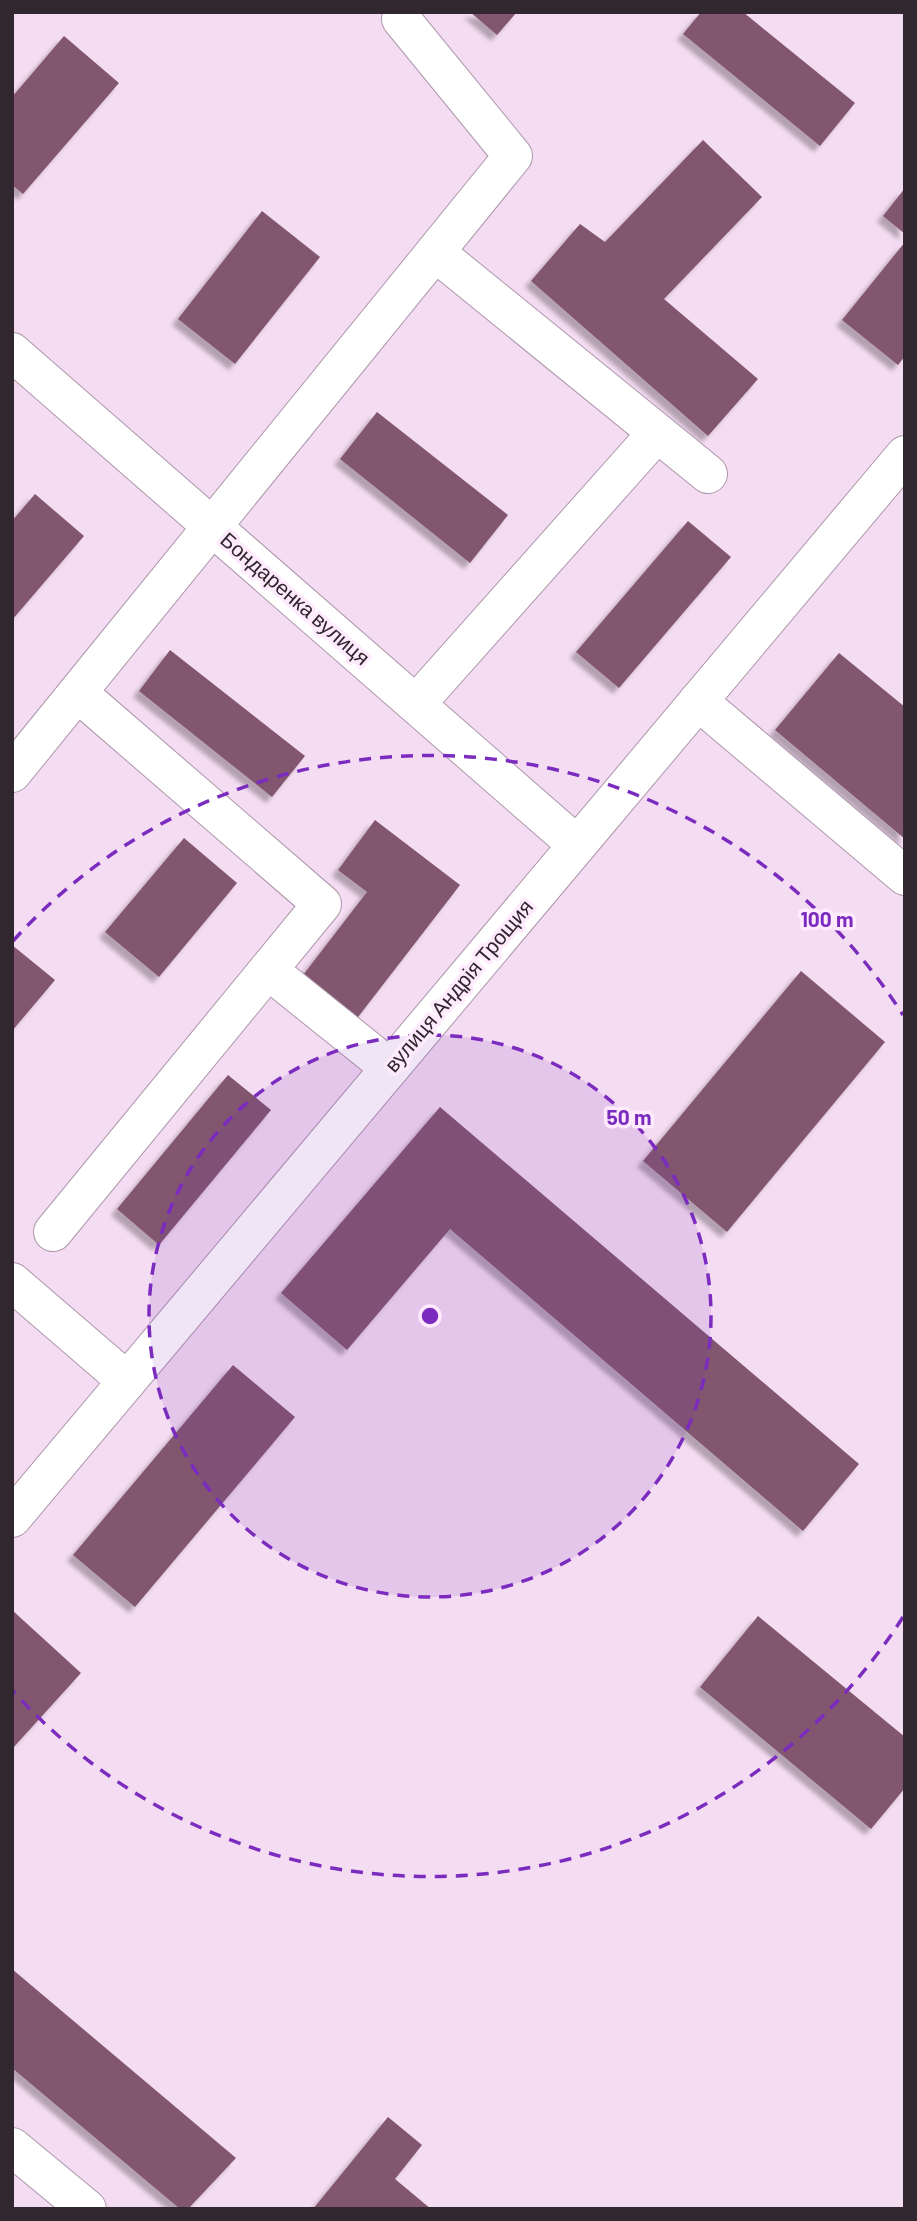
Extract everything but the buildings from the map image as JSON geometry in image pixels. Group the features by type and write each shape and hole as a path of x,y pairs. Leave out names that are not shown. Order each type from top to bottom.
{"street":[{"path":"12,773 513,156 395,15"},
{"path":"435,252 708,474"},
{"name":"Бондаренка вулиця","path":"12,352 577,845"},
{"path":"416,704 657,433"},
{"name":"вулиця Андрія Трощия","path":"12,1518 905,454"},
{"path":"53,1232 322,904 78,692"},
{"path":"698,701 905,876"},
{"path":"268,970 390,1068"},
{"path":"12,1282 127,1381"},
{"path":"12,2147 87,2209"}]}
